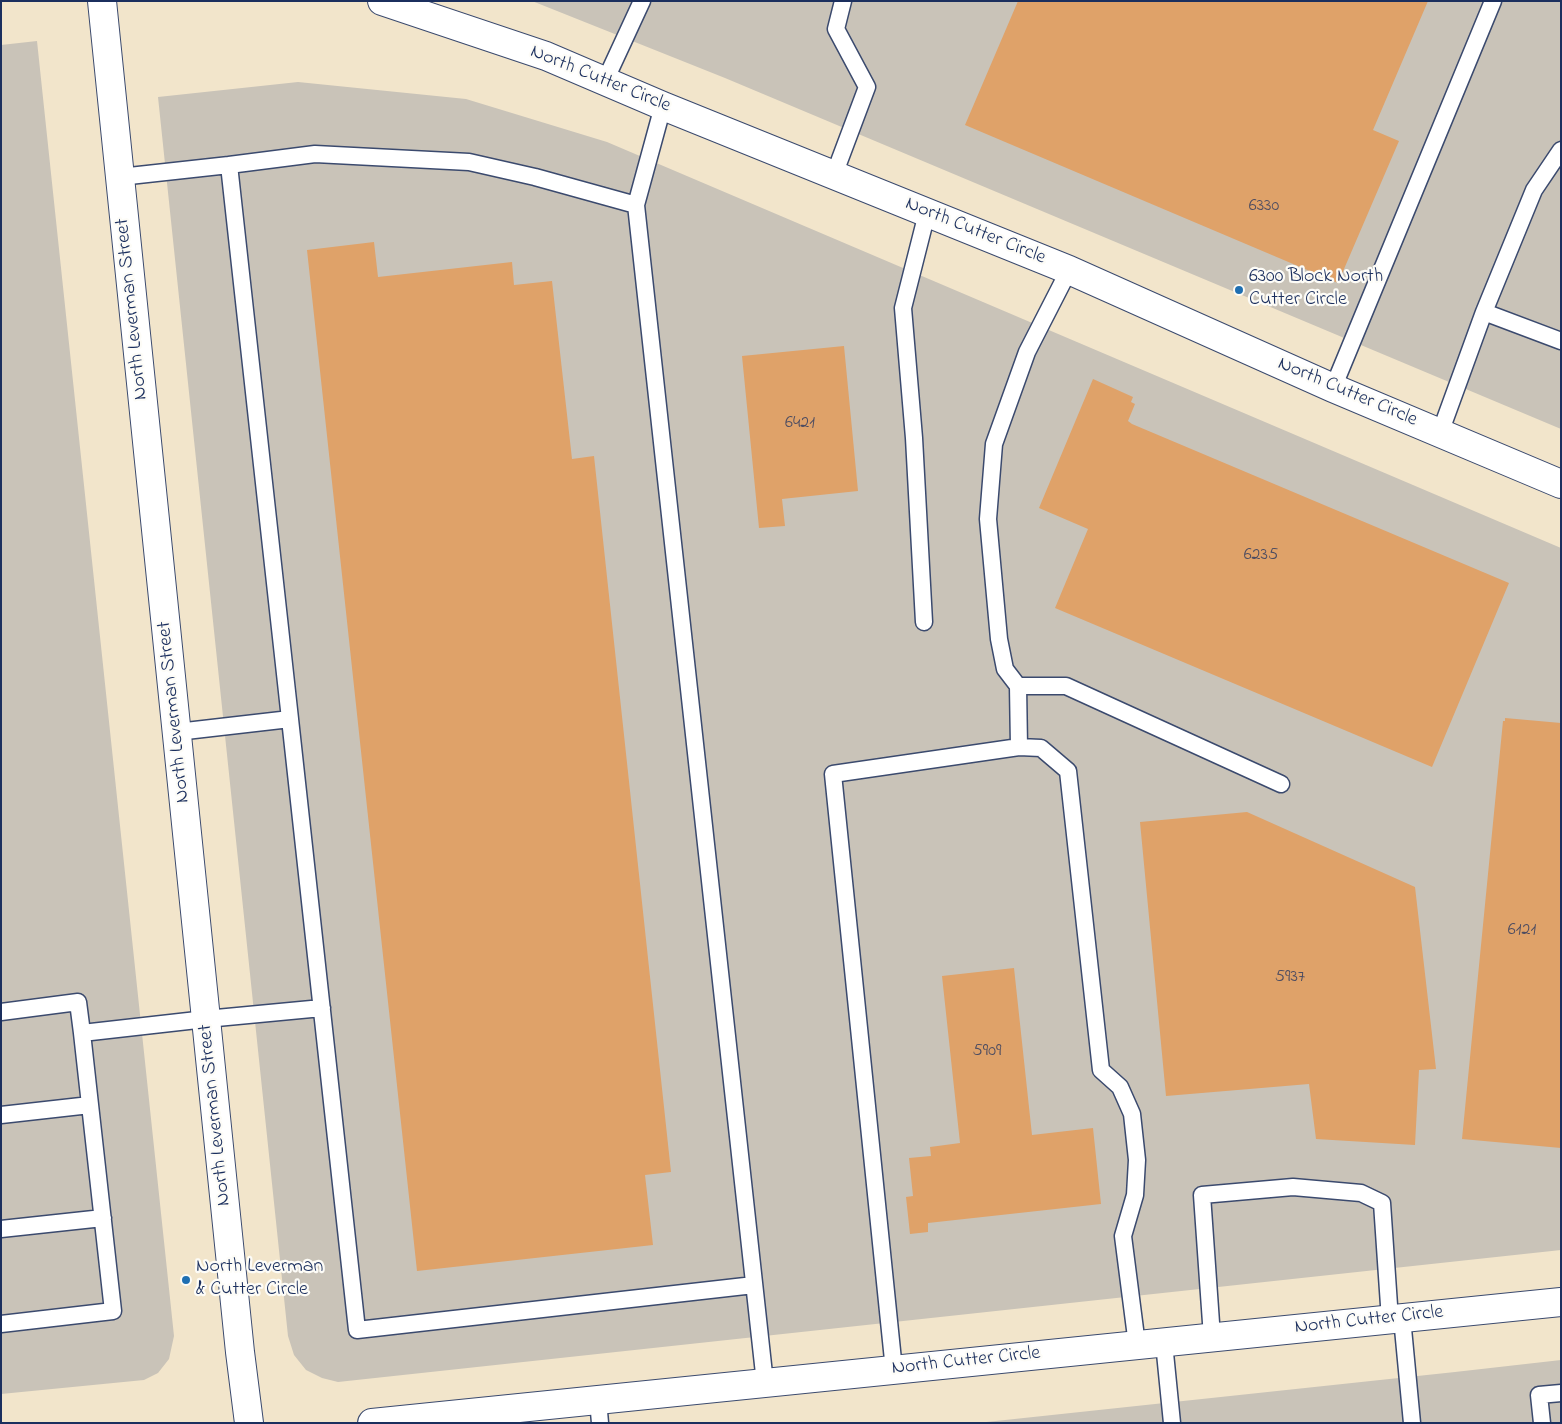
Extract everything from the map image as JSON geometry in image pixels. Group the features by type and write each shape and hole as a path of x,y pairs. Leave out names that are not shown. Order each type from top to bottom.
{"street":[{"name":"North Leverman Street","path":"102,1 240,1352 249,1423"},
{"name":"North Cutter Circle","path":"382,1 546,56 663,106 1069,270 1333,388 1561,484"},
{"name":"North Cutter Circle","path":"372,1423 599,1411 765,1383 1561,1302"}],"lane":[{"path":"605,82 642,1"},
{"path":"834,175 867,87 836,30 843,1"},
{"path":"1333,388 1493,1"},
{"path":"663,106 636,205 765,1383"},
{"path":"1440,433 1484,312 1534,190 1561,150"},
{"path":"120,177 315,154 469,162 535,177 636,205"},
{"path":"229,165 357,1330 754,1285"},
{"path":"924,622 914,438 902,308 927,213"},
{"path":"1019,747 1018,686 1005,669 999,638 988,519 994,444 1027,352 1069,270"},
{"path":"1484,312 1561,341"},
{"path":"1018,686 1066,686 1281,784"},
{"path":"177,732 290,720"},
{"path":"894,1370 833,774 1019,747 1041,748 1068,771 1101,1070 1120,1087 1132,1114 1137,1160 1135,1195 1123,1236 1172,1423"},
{"path":"1,1012 78,1002 113,1311 1,1324"},
{"path":"82,1033 322,1008"},
{"path":"1,1115 90,1105"},
{"path":"1212,1337 1202,1194 1293,1188 1361,1193 1382,1203 1396,1319 1412,1423"},
{"path":"1,1229 103,1218"},
{"path":"1542,1423 1540,1395 1561,1393"}],"shaded area":[{"path":"532,1 1561,1 1561,429 725,78"},
{"path":"37,41 174,1336 169,1359 158,1373 144,1380 1,1394 1,45"},
{"path":"298,82 466,99 607,142 1561,548 1561,1250 338,1382 322,1378 306,1370 294,1355 288,1336 158,97"},
{"path":"1561,1360 1561,1423 977,1423 1455,1372"}],"building":[{"path":"1018,1 1428,1 1373,130 1399,141 1338,283 965,125"},
{"path":"374,242 378,277 512,262 514,285 552,281 572,459 594,456 671,1172 645,1175 653,1245 417,1271 307,250"},
{"path":"844,346 858,491 782,499 785,526 759,528 742,356"},
{"path":"1093,379 1133,397 1131,402 1135,404 1128,421 1132,424 1509,583 1432,767 1055,608 1088,529 1039,508"},
{"path":"1505,718 1561,723 1561,1148 1462,1139 1503,721 1505,721"},
{"path":"1247,812 1415,887 1436,1069 1419,1070 1415,1145 1316,1139 1309,1084 1166,1096 1140,822"},
{"path":"1014,968 1032,1135 1093,1128 1101,1204 928,1223 928,1232 910,1234 906,1197 913,1196 909,1158 931,1156 930,1147 960,1143 942,976"}],"place":[{"name":"6300 Block North Cutter Circle","path":"1239,290"},
{"name":"North Leverman & Cutter Circle","path":"186,1280"}]}
